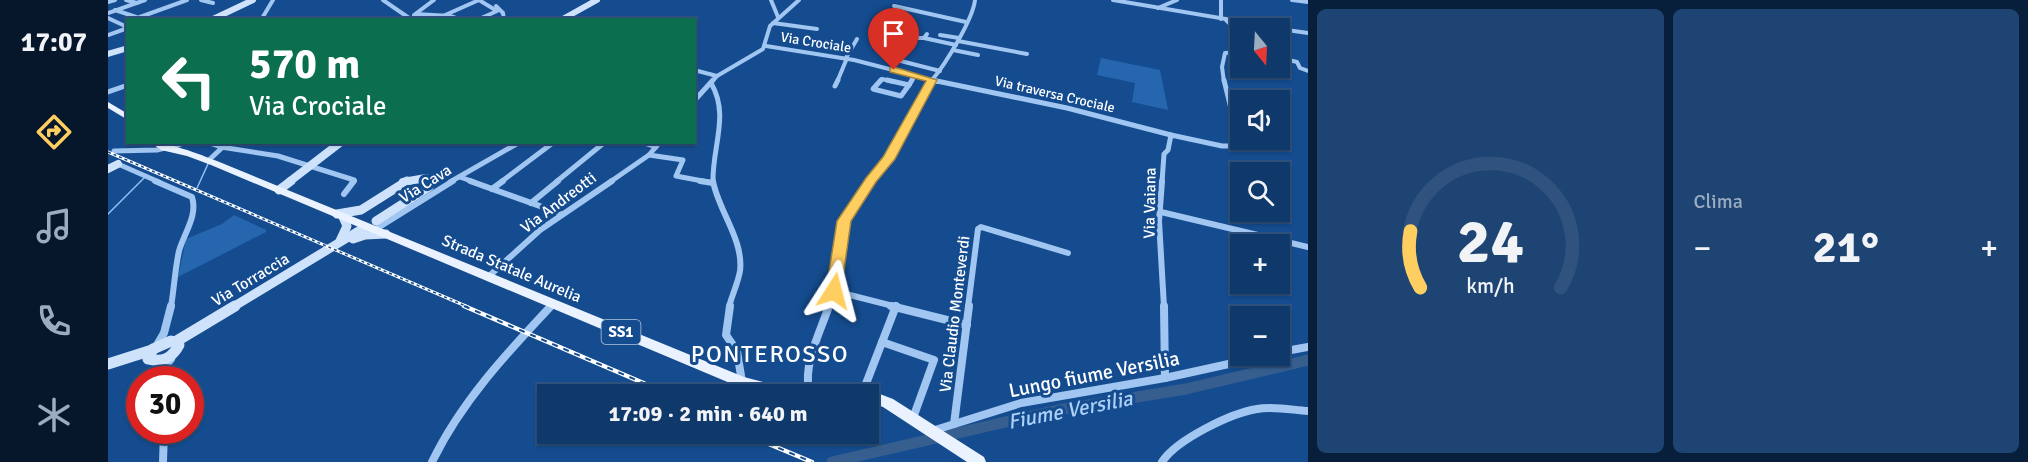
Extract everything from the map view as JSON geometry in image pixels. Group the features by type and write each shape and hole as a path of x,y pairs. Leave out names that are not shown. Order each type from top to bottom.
{"main road":[{"path":"108,104 126,117"},
{"name":"Strada Statale Aurelia","path":"159,145 208,160 749,384"},
{"path":"879,400 913,418 979,462"}],"street":[{"path":"108,1 115,0"},
{"path":"126,0 138,3"},
{"path":"108,12 145,0"},
{"path":"115,10 141,18 188,0"},
{"path":"201,0 213,3"},
{"path":"215,18 253,0"},
{"path":"262,18 273,0"},
{"path":"384,0 409,18"},
{"path":"411,18 434,0"},
{"path":"443,16 479,0 497,11 481,18"},
{"path":"486,0 500,9 503,18"},
{"path":"565,18 597,0"},
{"path":"771,0 778,17"},
{"path":"696,99 717,76 759,53 766,46 766,35 773,23 799,0"},
{"path":"808,384 813,355 834,291 844,221 870,180 889,159 932,80 953,50 973,12 975,0"},
{"path":"1113,0 1230,20"},
{"path":"1157,8 1177,0"},
{"path":"1221,0 1223,19 1230,25"},
{"path":"1292,0 1308,2"},
{"path":"894,6 966,22"},
{"path":"416,14 452,18"},
{"path":"108,18 125,28 108,35"},
{"path":"773,23 817,29"},
{"path":"1290,30 1308,33"},
{"path":"940,35 957,41"},
{"path":"911,38 926,36 1001,47 1026,54"},
{"path":"835,86 857,39"},
{"name":"Via Crociale","path":"766,46 847,58 932,80"},
{"path":"108,54 126,49"},
{"path":"953,50 978,55"},
{"path":"1171,135 1222,146 1235,146 1232,111 1225,89 1222,62 1225,53 1230,53"},
{"path":"886,54 897,57 897,60 939,72"},
{"path":"1290,60 1297,62 1300,68 1308,71"},
{"path":"696,71 717,76"},
{"path":"909,85 882,79 873,89 900,96 909,85 915,75"},
{"name":"Via traversa Crociale","path":"932,80 1067,108 1171,135"},
{"path":"711,83 722,104 713,167 713,183 719,206 735,241 740,268 732,297 726,335 738,351 742,382"},
{"path":"108,92 126,85"},
{"name":"Via Vaiana","path":"1165,378 1161,212 1163,162 1171,135"},
{"path":"213,144 278,156 354,180 344,194"},
{"path":"208,160 225,144"},
{"path":"279,190 338,144"},
{"name":"Via Cava","path":"373,227 517,144"},
{"path":"492,189 551,144"},
{"path":"531,203 603,144"},
{"path":"114,151 159,145"},
{"name":"Via Andreotti","path":"489,277 540,230 649,155 658,145"},
{"path":"649,155 682,160 676,176 713,183"},
{"path":"108,160 192,197 194,201 194,214 179,252 173,344 163,361 154,357 127,358 108,364"},
{"path":"108,169 118,164"},
{"name":"Via Torraccia","path":"173,344 339,243 373,227 429,187 429,182 426,178 414,177 401,181 366,208"},
{"path":"460,177 562,214"},
{"path":"339,243 365,235 373,227 362,212 366,208"},
{"path":"339,243 347,226 340,215 366,208"},
{"path":"1161,212 1308,247"},
{"name":"Via Claudio Monteverdi","path":"954,424 978,229 981,227 1068,253"},
{"path":"834,291 967,325"},
{"path":"432,462 453,423 503,358 553,304"},
{"path":"867,384 896,306"},
{"path":"882,342 934,360 913,418"},
{"path":"154,357 173,344"},
{"path":"1290,350 1308,347"},
{"path":"154,357 157,366"},
{"name":"Lungo fiume Versilia","path":"933,432 1014,405 1165,378 1230,364"},
{"path":"1162,462 1167,454 1226,417 1260,408 1308,411"},
{"path":"163,462 164,444"}],"shaded area":[{"path":"1101,58 1160,70 1168,110 1132,102 1135,83 1097,75"},
{"path":"234,215 266,232 178,277 186,239 222,224"}],"waterway":[{"path":"197,188 208,164"},
{"path":"108,214 144,178"},
{"name":"Fiume Versilia","path":"832,462 1058,410 1186,389 1308,360"}],"railway":[{"path":"108,152 468,307"},
{"path":"464,306 646,384"},
{"path":"769,444 812,462"}],"district":[{"name":"PONTEROSSO","path":"770,354"}],"route":[{"path":"834,291 844,221 870,180 889,159 907,122 932,80 894,70"}]}
